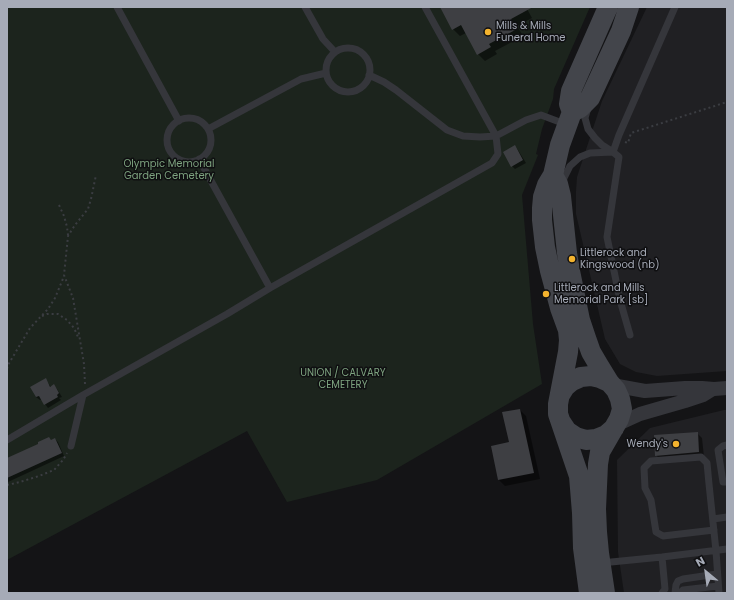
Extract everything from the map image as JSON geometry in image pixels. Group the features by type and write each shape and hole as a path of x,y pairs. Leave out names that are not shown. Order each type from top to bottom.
{"main road":[{"path":"570,119 569,104 571,91 608,7"},
{"path":"589,593 583,548 579,476 558,414 558,404 569,340 568,330 560,308 545,247 542,220 543,197 553,175 560,146 570,119 590,98 621,31 629,7"},
{"path":"553,175 558,184 561,196 567,253 580,320 591,352 610,384"},
{"path":"560,395 565,387 572,381 581,377 591,376 600,378 610,384 616,390 620,399 622,409 619,419 600,452 598,464 596,509 597,532 605,593"},
{"path":"561,422 567,431 576,437 586,440 596,439 606,435 615,427"}],"street":[{"path":"610,384 646,391 685,388 720,388"},
{"path":"615,427 640,414 703,395 720,388"}],"lane":[{"path":"116,7 179,121"},
{"path":"305,7 323,39 335,52"},
{"path":"7,440 83,395 492,162 498,154 496,136 425,7"},
{"path":"613,152 675,7"},
{"path":"350,48 360,52 367,60 370,70 369,75 362,86 356,90 343,92 332,85 328,80 326,67 331,56 335,52 350,48"},
{"path":"208,129 301,79 326,73"},
{"path":"369,75 396,90 447,130 463,136 496,136 526,120 541,115 570,119"},
{"path":"590,98 585,118 588,128 602,145 618,156 607,237 620,300 630,335"},
{"path":"191,118 198,120 208,129 210,138 209,148 205,155 199,159 190,162 183,161 176,158 169,149 167,141 170,130 173,125 179,121 191,118"},
{"path":"561,196 564,178 570,166 580,157 590,153 613,152"},
{"path":"199,159 270,288"},
{"path":"71,446 83,395"},
{"path":"709,484 725,482 718,450 723,446 727,446"},
{"path":"680,593 684,590 718,590 716,551 713,519 707,463 701,456 651,461 644,468 645,488 651,500 656,532 663,536 714,530"},
{"path":"713,519 727,518"},
{"path":"601,563 727,549"},
{"path":"662,557 665,589 662,593"},
{"path":"675,593 676,585 683,579 717,574"}],"path":[{"path":"617,140 628,143 631,133 727,102"},
{"path":"68,236 88,209 96,176"},
{"path":"7,369 30,328 48,309 55,298 64,275 68,236 64,216 59,205"},
{"path":"64,275 73,298 84,364 85,383 83,395"},
{"path":"40,317 47,314 58,314 67,320 74,328 79,340"},
{"path":"7,485 54,470 63,460 71,446"}],"shaded area":[{"path":"647,7 727,7 727,371 657,376 636,372 620,364 605,339 576,214 577,177 602,101"},
{"path":"727,410 727,593 624,593 618,552 617,460 650,428"}],"green space":[{"name":"Olympic Memorial Garden Cemetery","path":"7,7 590,7 554,89 553,99 542,129 536,154 538,155 522,195 533,324 542,384 377,480 287,502 247,431 7,560"}],"building":[{"name":"Mills & Mills Funeral Home","path":"440,7 533,7 511,19 517,29 489,44 491,47 477,55 461,25 452,30"},
{"path":"515,145 523,160 511,167 503,152"},
{"path":"46,378 50,387 54,384 59,393 57,395 58,397 44,405 39,396 36,397 30,387"},
{"path":"520,409 534,473 498,480 491,446 509,442 502,412"},
{"name":"Wendy's","path":"698,432 699,452 655,456 654,435"},
{"path":"49,437 51,440 55,438 62,453 7,478 7,458 38,444 38,442"}],"place":[{"name":"Mills & Mills Funeral Home","path":"488,32"},
{"name":"Littlerock and Kingswood (nb)","path":"572,259"},
{"name":"Littlerock and Mills Memorial Park [sb]","path":"546,294"},
{"name":"Wendy's","path":"676,444"}],"park label":[{"name":"UNION / CALVARY CEMETERY","path":"343,378"}]}
